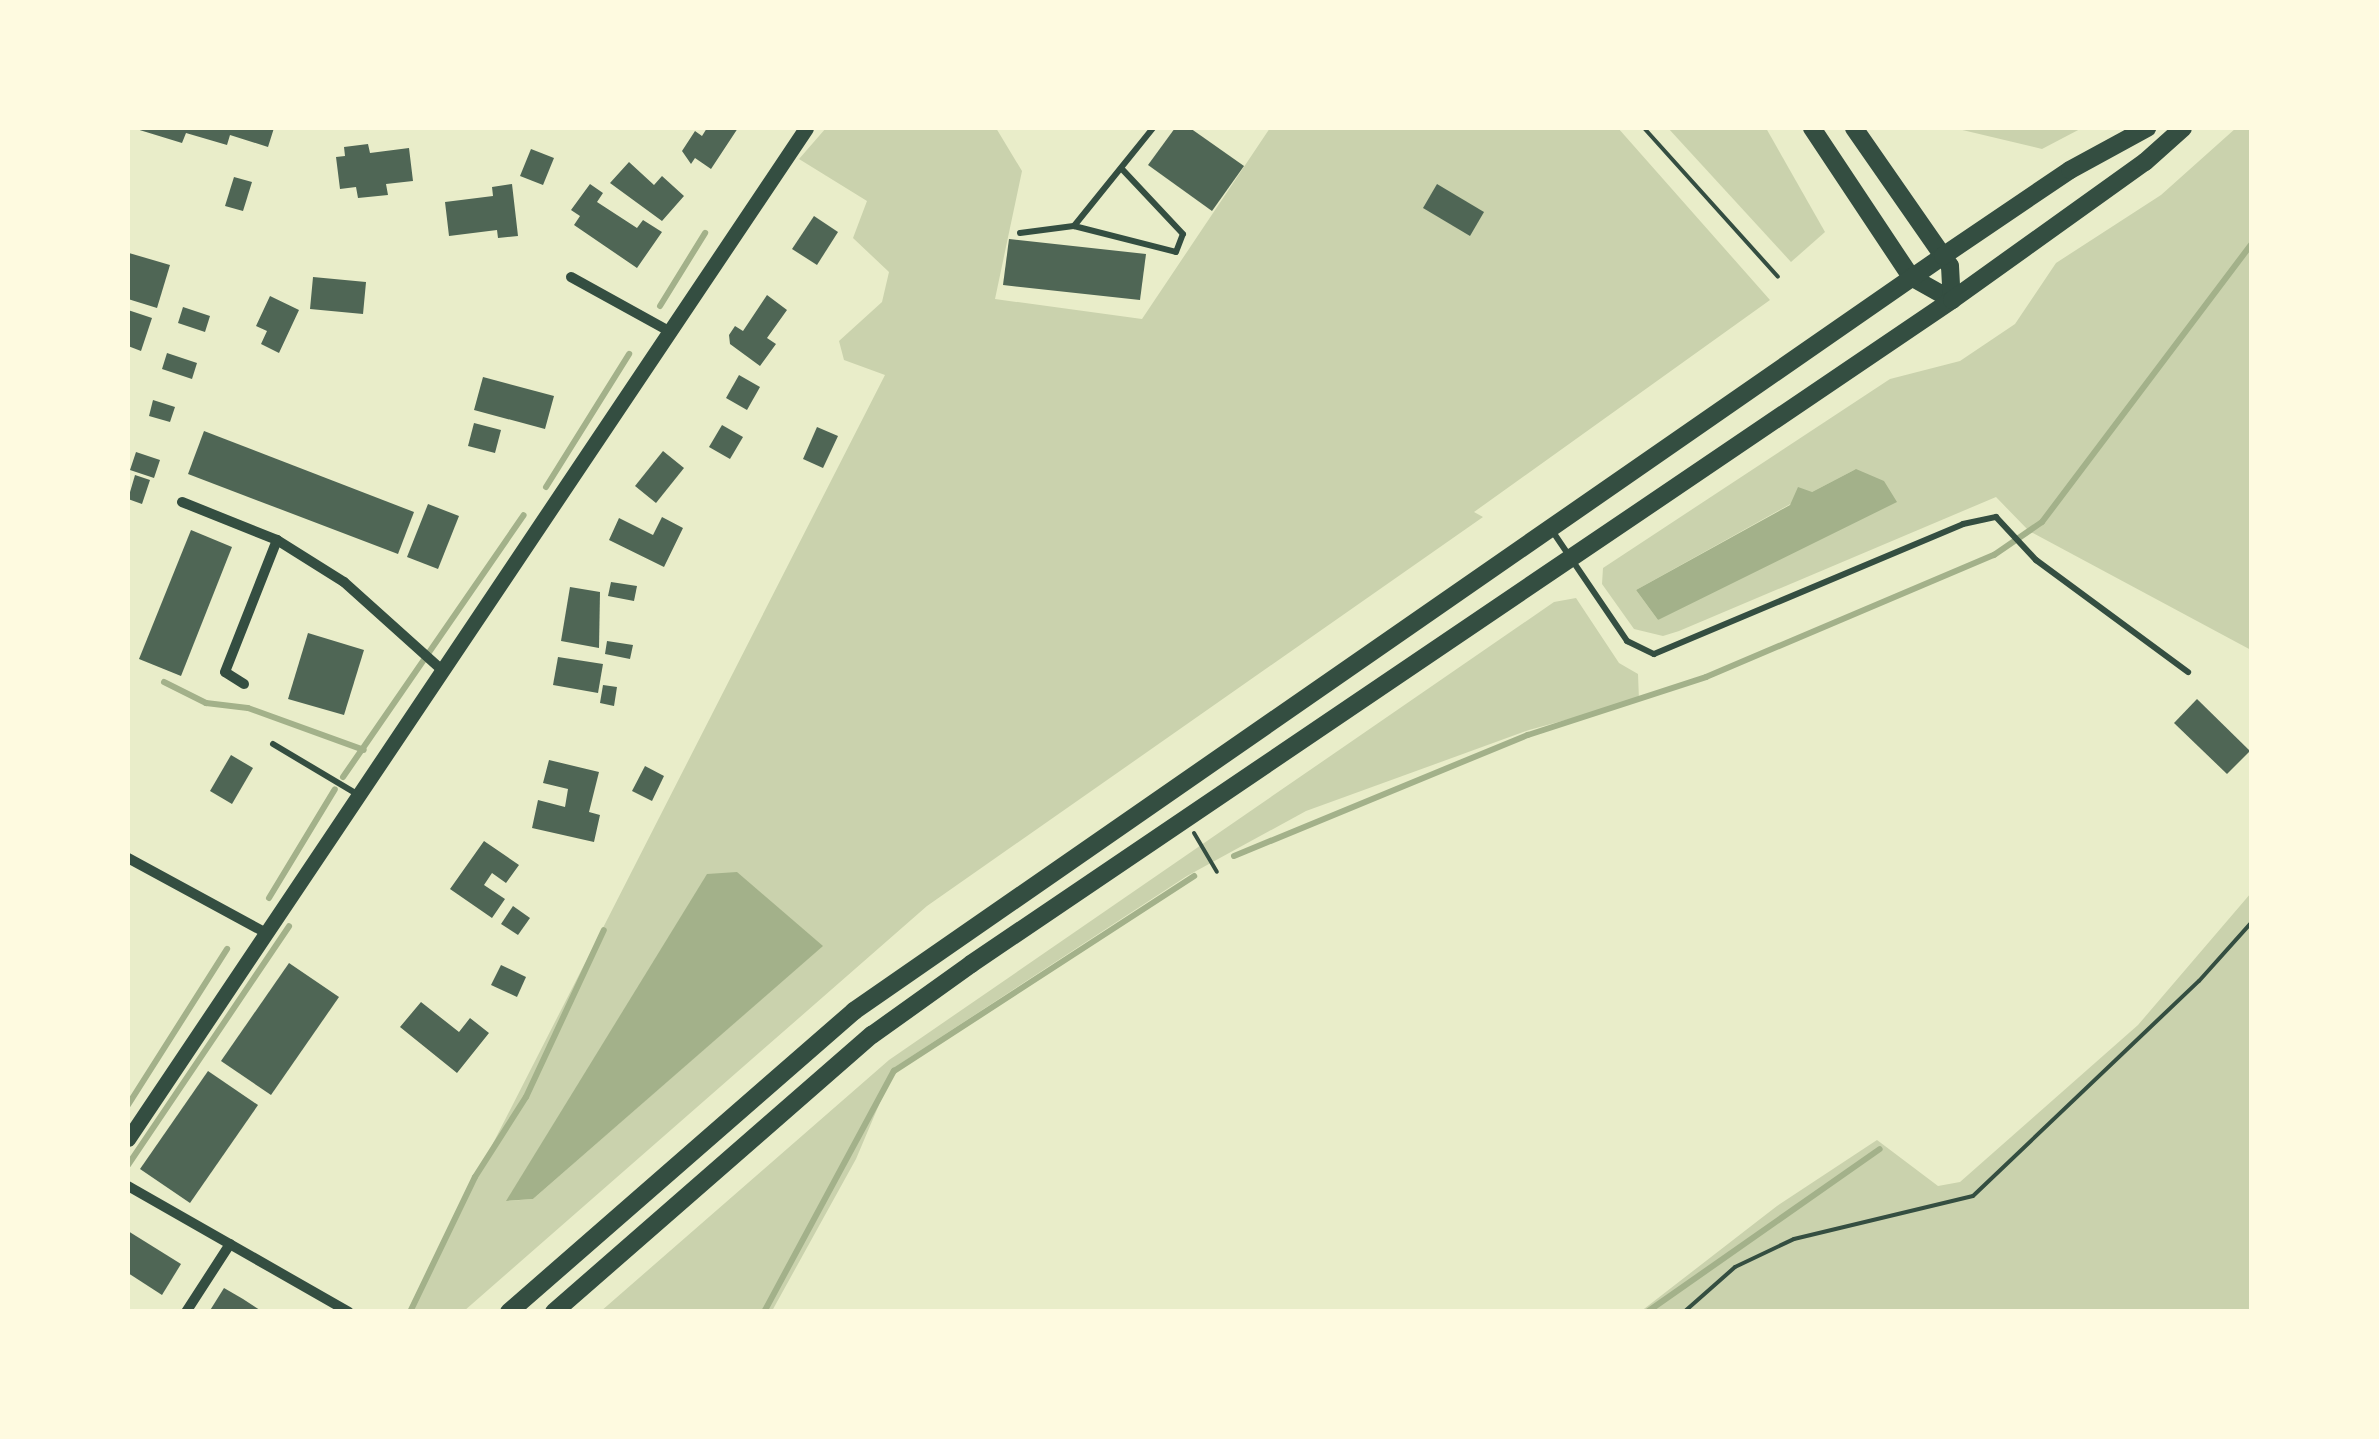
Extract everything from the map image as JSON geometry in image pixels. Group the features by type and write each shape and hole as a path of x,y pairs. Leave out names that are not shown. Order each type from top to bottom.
{"main road":[{"path":"1812,128 1911,278 1952,300"},
{"path":"1854,128 1943,256 1954,278 1952,300"},
{"path":"509,1312 854,1011 1552,531 1943,256 2070,170 2147,128"},
{"path":"554,1312 872,1035 1569,554 1952,300 2145,162 2183,128"}],"street":[{"path":"128,1139 358,794 436,667 806,128"},
{"path":"571,277 669,331"},
{"path":"182,502 277,540 344,582 436,667"},
{"path":"244,684 225,672 277,540"},
{"path":"128,858 266,933"},
{"path":"128,1186 349,1312"},
{"path":"186,1312 230,1244"}],"lane":[{"path":"1074,226 1123,170 1153,128"},
{"path":"1020,232 1074,226 1176,252 1183,234 1123,170"},
{"path":"1552,531 1627,641 1654,654 1963,524 1996,517 2025,547 2188,672"},
{"path":"273,744 358,794"}],"path":[{"path":"1644,128 1778,276"},
{"path":"1184,818 1217,872"},
{"path":"1684,1312 1734,1267 1794,1239 1973,1196 2199,981 2252,922"}],"shaded area":[{"path":"826,128 996,128 1022,171 995,299 1142,319 1270,128 1618,128 1770,300 1474,512 1483,517 927,906 464,1311 407,1312 885,375 844,360 839,341 882,302 889,272 853,238 867,201 799,159","holes":["822,946 533,1199 507,1201"]},
{"path":"1668,128 1766,128 1825,232 1791,262"},
{"path":"1954,128 2082,128 2042,149"},
{"path":"2236,128 2251,128 2251,650 2029,531 1996,497 1679,631 1663,636 1634,629 1602,584 1603,568 1890,379 1960,361 2015,324 2056,263 2161,195","holes":["1856,469 1658,620 1636,590"]},
{"path":"1856,469 1884,481 1897,502 1658,620 1636,590 1790,505 1798,487 1812,492"},
{"path":"1576,598 1619,663 1638,674 1639,700 1529,730 1306,811 1187,876 895,1067 856,1159 772,1311 600,1312 889,1060 1554,602"},
{"path":"737,872 823,946 533,1199 506,1201 707,874"},
{"path":"2251,893 2251,1311 1640,1312 1777,1206 1877,1140 1938,1186 1960,1182 2138,1025"}],"building":[{"path":"133,128 274,128 268,147 230,135 227,145 186,133 182,143"},
{"path":"707,128 738,128 711,169 695,158 691,164 682,151 695,131 702,136"},
{"path":"1175,128 1190,128 1244,166 1212,211 1148,165"},
{"path":"368,144 370,153 409,148 413,181 386,184 388,195 358,198 356,187 340,189 336,157 345,156 344,147"},
{"path":"531,149 554,158 543,185 520,176"},
{"path":"629,162 654,185 662,176 684,196 662,221 610,183"},
{"path":"234,177 252,182 243,211 225,206"},
{"path":"512,184 518,236 498,238 497,230 449,236 445,202 493,196 492,187"},
{"path":"590,184 603,193 597,202 637,228 643,220 662,232 637,268 574,225 580,216 571,210"},
{"path":"1437,184 1484,212 1470,236 1423,208"},
{"path":"814,216 838,232 817,265 792,249"},
{"path":"1009,239 1146,254 1140,300 1003,285"},
{"path":"129,253 170,265 157,308 128,299"},
{"path":"313,277 366,282 363,314 310,309"},
{"path":"767,295 787,310 767,338 776,344 760,366 730,344 729,335 735,326 743,331"},
{"path":"270,296 299,310 279,353 261,344 267,331 256,326"},
{"path":"183,307 210,316 205,332 178,323"},
{"path":"128,310 152,318 141,351 128,346"},
{"path":"167,353 197,363 192,379 162,369"},
{"path":"739,375 760,387 747,410 726,398"},
{"path":"483,377 554,396 545,429 474,410"},
{"path":"153,400 175,407 170,422 149,416"},
{"path":"474,423 501,430 495,453 468,446"},
{"path":"722,425 743,437 730,459 709,447"},
{"path":"817,427 838,436 823,468 803,459"},
{"path":"204,431 414,512 398,554 188,474"},
{"path":"663,451 684,468 656,503 635,486"},
{"path":"136,452 160,460 154,478 130,470"},
{"path":"135,475 150,480 142,504 128,499"},
{"path":"428,504 459,516 438,569 407,557"},
{"path":"662,517 683,528 664,567 609,540 619,518 653,535"},
{"path":"191,530 232,547 181,676 139,659"},
{"path":"611,582 637,586 634,601 608,596"},
{"path":"570,587 600,592 599,648 561,641"},
{"path":"308,633 364,650 344,715 288,699"},
{"path":"607,641 633,645 630,659 605,654"},
{"path":"558,657 603,664 598,693 553,685"},
{"path":"603,685 617,687 614,706 600,703"},
{"path":"2197,699 2250,751 2227,774 2174,723"},
{"path":"231,755 253,768 232,804 210,791"},
{"path":"549,760 599,772 589,812 600,815 594,842 532,828 538,800 565,807 568,789 543,783"},
{"path":"645,766 664,776 652,801 632,791"},
{"path":"484,841 519,865 506,883 492,873 484,885 505,899 492,918 450,889"},
{"path":"513,906 530,918 518,935 501,924"},
{"path":"289,963 339,997 271,1095 221,1061"},
{"path":"501,965 526,977 517,997 491,985"},
{"path":"421,1002 459,1032 470,1018 489,1033 457,1073 400,1027"},
{"path":"208,1071 258,1105 190,1203 140,1169"},
{"path":"128,1231 181,1264 162,1295 128,1273"},
{"path":"224,1288 243,1299 263,1312 209,1312"}],"waterway":[{"path":"660,306 705,233"},
{"path":"1234,856 1528,735 1706,677 1994,555 2042,522 2252,243"},
{"path":"546,487 629,354"},
{"path":"343,777 524,515"},
{"path":"164,682 206,703 248,708 364,750"},
{"path":"269,898 335,789"},
{"path":"764,1312 894,1071 1194,876"},
{"path":"128,1165 289,926"},
{"path":"410,1312 475,1177 526,1097 604,930"},
{"path":"128,1105 227,949"},
{"path":"1647,1312 1880,1149"}]}
